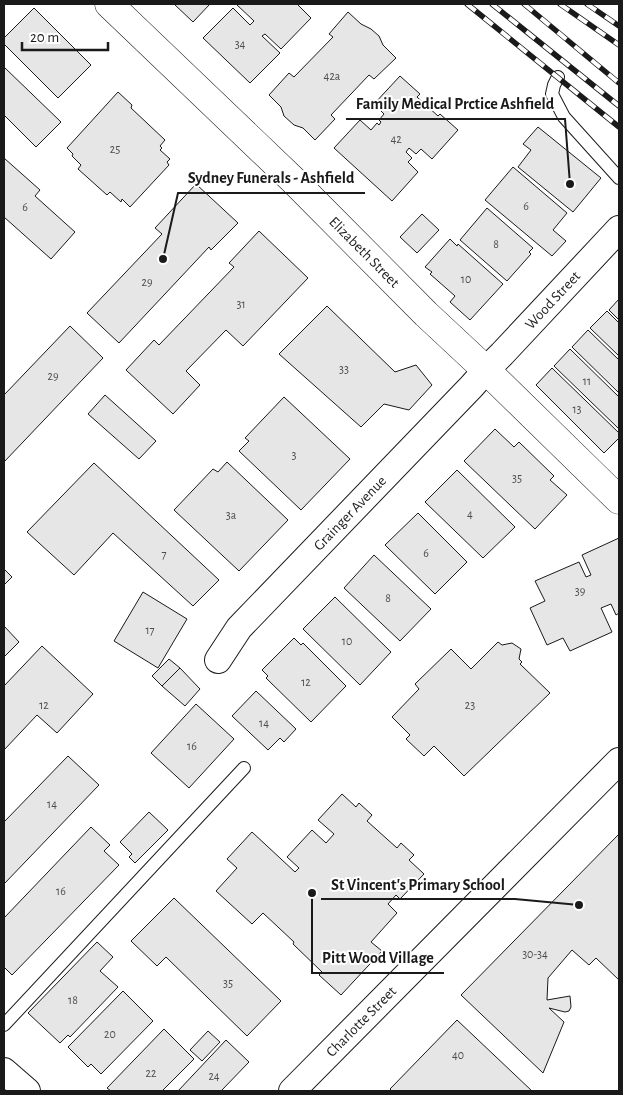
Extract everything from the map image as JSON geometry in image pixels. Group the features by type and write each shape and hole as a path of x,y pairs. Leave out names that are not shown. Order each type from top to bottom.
{"main road":[{"name":"Elizabeth Street","path":"109,4 293,180 426,314 619,500"}],"street":[{"name":"Wood Street","path":"486,370 619,229"},
{"name":"Grainger Avenue","path":"218,660 239,628 486,370"},
{"name":"Charlotte Street","path":"292,1091 619,761"},
{"path":"4,1071 27,1091"}],"lane":[{"path":"558,77 552,94 564,117 619,178"},
{"path":"4,1025 244,768"}],"building":[{"path":"174,4 210,4 193,22"},
{"path":"236,4 297,4 311,18 281,49 265,34 262,36 280,53 250,83 203,38 233,8 250,25 254,21"},
{"path":"34,8 91,65 58,98 4,44 4,38"},
{"path":"348,12 361,24 379,36 383,45 396,58 374,79 369,75 331,115 335,119 315,140 303,128 294,125 284,116 281,107 269,95 289,73 294,77 333,37 329,34"},
{"path":"4,67 61,122 36,147 4,115"},
{"path":"400,76 420,94 417,97 438,116 440,114 458,130 432,159 421,149 416,154 409,148 406,152 412,158 408,162 418,172 392,201 334,148 360,120 371,130 377,123 379,125 381,122 379,120 384,114 374,104"},
{"path":"118,92 132,105 131,108 165,140 160,146 162,148 160,150 170,159 167,162 169,165 130,207 122,199 121,202 110,192 107,195 78,169 81,165 67,148"},
{"path":"538,127 601,178 573,212 518,167 531,150 523,144"},
{"path":"4,158 40,190 35,196 75,232 51,259 4,217"},
{"path":"513,167 567,213 553,230 566,241 552,256 485,200"},
{"path":"196,184 238,223 211,250 209,247 119,343 87,313 162,234 155,228"},
{"path":"487,208 533,248 529,252 531,254 507,281 460,240"},
{"path":"422,214 439,230 417,253 400,237"},
{"path":"259,231 308,278 243,346 226,330 186,371 200,385 173,414 126,370 154,340 159,345 234,267 229,263"},
{"path":"450,239 503,284 470,320 450,302 455,296 430,274 432,272 425,267"},
{"path":"619,299 619,320 609,310"},
{"path":"327,306 395,372 416,365 432,385 409,410 384,404 361,427 279,354"},
{"path":"607,311 619,323 619,356 590,328"},
{"path":"70,326 103,358 4,462 4,395"},
{"path":"588,330 619,360 619,393 572,347"},
{"path":"570,349 619,397 619,429 554,366"},
{"path":"552,368 619,433 619,438 604,453 536,385"},
{"path":"105,395 156,441 139,459 88,414"},
{"path":"284,397 350,459 301,510 239,451 249,441 245,438"},
{"path":"495,429 514,447 519,442 554,476 550,480 567,495 535,529 464,461"},
{"path":"227,462 288,520 239,571 174,510 213,469 218,472"},
{"path":"94,463 219,580 193,606 113,533 74,575 27,532"},
{"path":"457,470 515,527 483,558 425,502"},
{"path":"418,513 467,562 435,594 385,545"},
{"path":"619,538 619,613 616,615 611,604 601,608 612,632 570,651 563,638 547,645 530,608 545,601 535,581 579,562 586,577 591,575 582,555"},
{"path":"374,555 431,609 400,641 344,588"},
{"path":"4,569 12,577 4,585"},
{"path":"143,592 187,619 158,668 114,641"},
{"path":"335,597 391,652 360,685 303,629"},
{"path":"4,626 19,642 4,657"},
{"path":"294,638 301,645 303,643 346,686 311,722 266,678 268,676 262,670"},
{"path":"498,642 502,645 512,643 521,649 519,659 522,662 520,664 550,693 464,776 434,746 424,756 406,739 410,735 392,717 419,689 415,684 451,649 471,669"},
{"path":"42,646 93,694 57,733 37,715 4,750 4,686"},
{"path":"169,659 180,668 162,686 152,676"},
{"path":"180,668 200,689 185,706 162,686"},
{"path":"256,691 296,729 284,742 280,738 268,750 232,716"},
{"path":"196,704 234,739 189,788 151,753"},
{"path":"68,756 99,785 4,884 4,822"},
{"path":"342,794 356,807 359,803 372,815 367,821 397,848 401,843 414,855 409,860 424,874 400,899 396,895 388,904 397,913 371,942 382,951 341,995 319,975 322,972 293,944 294,942 263,913 252,924 216,891 237,868 227,859 252,832 295,872 299,868 287,857 312,830 326,843 334,834 318,820"},
{"path":"149,812 168,830 135,863 129,857 132,854 120,842"},
{"path":"91,827 110,845 104,851 119,865 12,975 4,967 4,918"},
{"path":"619,834 619,980 596,958 589,965 572,950 548,978 547,1000 570,996 571,1007 569,1011 565,1012 549,1008 564,1022 543,1073 461,995"},
{"path":"174,898 281,1001 247,1036 166,957 157,966 131,941"},
{"path":"97,942 113,957 100,971 118,987 70,1037 68,1035 60,1043 28,1013"},
{"path":"123,991 153,1021 101,1074 91,1064 88,1067 68,1047"},
{"path":"457,1020 532,1091 392,1091 390,1089"},
{"path":"164,1029 194,1059 162,1091 111,1091 107,1088"},
{"path":"208,1031 220,1042 202,1061 190,1050"},
{"path":"226,1040 249,1062 223,1091 178,1091"}],"railway":[{"path":"467,4 619,127"},
{"path":"492,4 619,106"},
{"path":"524,4 619,83"},
{"path":"560,4 619,45"},
{"path":"587,4 619,26"}],"place":[{"name":"Family Medical Prctice Ashfield","path":"570,184"},
{"name":"Sydney Funerals - Ashfield","path":"163,259"},
{"name":"Pitt Wood Village","path":"312,893"},
{"name":"St Vincent's Primary School","path":"579,905"}]}
